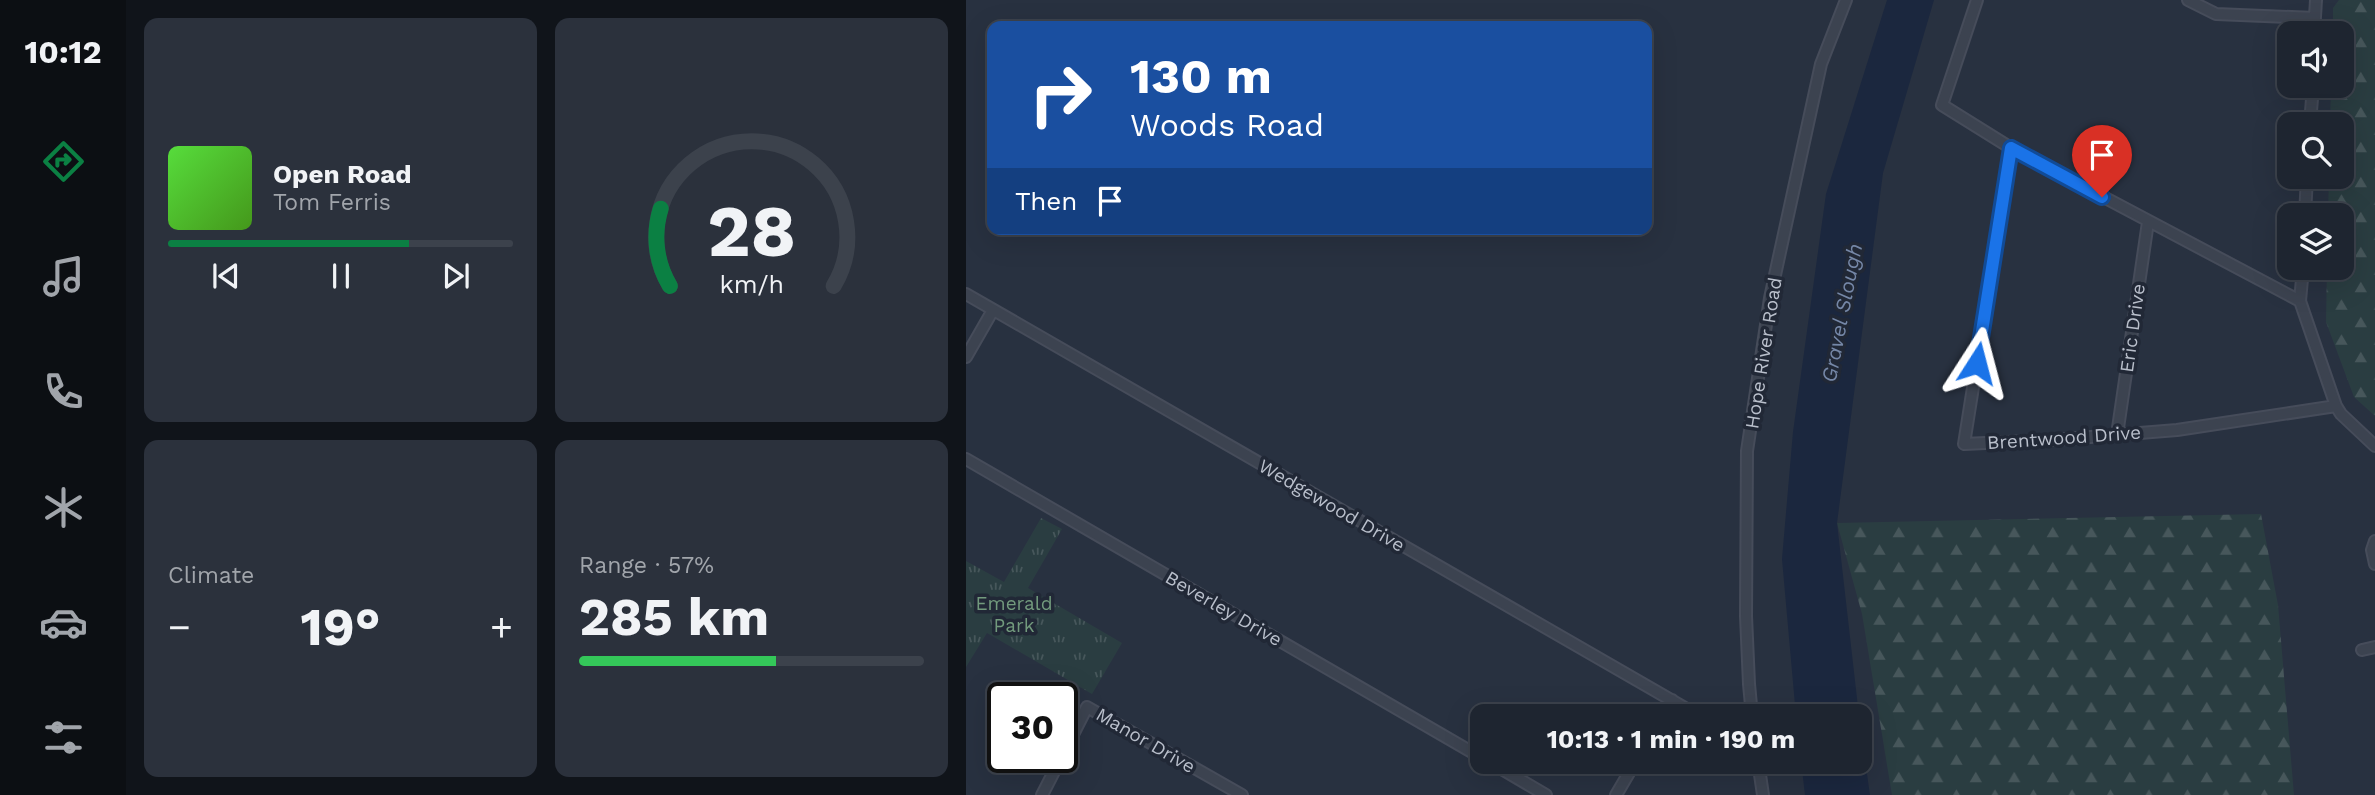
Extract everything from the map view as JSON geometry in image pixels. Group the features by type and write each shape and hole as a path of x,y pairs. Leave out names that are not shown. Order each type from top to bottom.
{"street":[{"name":"Hope River Road","path":"1751,704 1746,616 1747,451 1770,298 1821,64 1846,0"},
{"path":"1977,0 1942,105 2011,148 2300,301"},
{"path":"2188,0 2216,14 2315,18 2316,0"},
{"name":"Brentwood Drive","path":"2011,148 1964,443 2053,440 2177,430 2336,406"},
{"name":"Eric Drive","path":"2116,435 2148,222"},
{"path":"2302,280 2300,301 2336,406 2375,446"},
{"name":"Wedgewood Drive","path":"966,295 1679,704"},
{"path":"966,357 993,310"},
{"name":"Beverley Drive","path":"966,459 1470,751"},
{"path":"2375,541 2372,550 2375,564"},
{"path":"2362,650 2375,647"},
{"path":"1670,704 1672,700"},
{"name":"Manor Drive","path":"1078,724 1087,706 1241,795"},
{"path":"1042,795 1054,773"},
{"path":"1510,774 1546,795"},
{"path":"1616,795 1628,774"},
{"path":"1760,774 1763,795"}],"green space":[{"path":"2339,0 2375,0 2375,416 2354,397 2326,322 2327,280 2354,280 2354,203 2328,203 2329,189 2354,189 2354,112 2330,112 2331,98 2354,98 2354,21 2333,21 2333,8"},
{"path":"2261,514 2278,605 2294,795 1892,795 1862,614 1837,523"},
{"name":"Emerald Park","path":"1041,518 1062,529 1028,588 1122,643 1092,694 1078,686 1078,682 1071,682 987,633 966,667 966,561 1004,582"}],"water":[{"name":"Gravel Slough","path":"1887,0 1934,0 1883,173 1837,523 1858,704 1795,704 1782,559 1793,432 1826,194"},
{"path":"1803,774 1867,774 1870,795 1805,795"}],"route":[{"path":"1977,363 2011,148 2102,197"}]}
